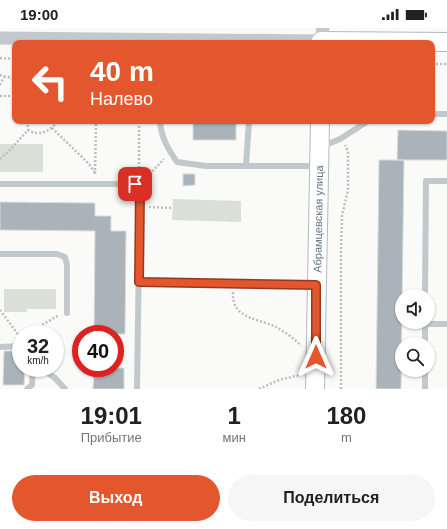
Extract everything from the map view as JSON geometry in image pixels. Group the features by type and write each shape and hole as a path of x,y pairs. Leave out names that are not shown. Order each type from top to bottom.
{"street":[{"path":"270,40 322,37 397,40"},
{"path":"0,38 106,40"},
{"path":"435,42 447,42"},
{"name":"Абрамцевская улица","path":"315,389 320,124"}],"lane":[{"path":"435,114 447,114"},
{"path":"160,124 167,148 177,162 184,164 320,166"},
{"path":"246,166 249,124"},
{"path":"320,148 340,139 363,124"},
{"path":"425,289 426,181 447,181"},
{"path":"0,184 132,184 138,186 140,190 140,207 137,389"},
{"path":"0,254 57,254 65,257 67,262 67,312"},
{"path":"139,282 316,285"},
{"path":"435,323 447,324"},
{"path":"0,347 12,346"},
{"path":"27,389 32,385 32,377"},
{"path":"54,377 65,389"},
{"path":"425,377 425,389"}],"path":[{"path":"0,58 12,59"},
{"path":"435,64 447,64"},
{"path":"0,75 12,78"},
{"path":"0,85 4,77"},
{"path":"0,96 12,96"},
{"path":"0,158 9,151 28,130 27,124"},
{"path":"28,130 33,133 44,132 52,128 55,124"},
{"path":"95,184 96,124"},
{"path":"132,184 137,178 139,169 139,124"},
{"path":"52,128 89,164 95,174"},
{"path":"340,139 348,151 348,190 342,216 341,245 341,389"},
{"path":"140,190 146,178 170,152"},
{"path":"140,207 173,208"},
{"path":"233,284 232,300 242,314 276,327 294,338 301,346"},
{"path":"0,310 12,327"},
{"path":"42,325 50,320"},
{"path":"258,389 279,380 300,375"}],"shaded area":[{"path":"0,144 43,144 43,172 0,172"},
{"path":"173,199 241,201 241,222 172,220"},
{"path":"4,289 56,289 56,309 27,309 27,312 4,312"}],"building":[{"path":"193,124 236,124 236,140 193,140"},
{"path":"398,130 447,131 447,160 397,160"},
{"path":"379,160 404,160 402,289 395,289 395,329 402,329 402,337 395,337 395,377 401,377 401,389 376,389"},
{"path":"183,174 195,174 195,185 183,186"},
{"path":"0,202 95,203 95,216 111,216 111,231 126,231 125,334 124,325 94,325 95,231 0,230"},
{"path":"4,351 12,351 12,377 24,377 24,385 3,385"},
{"path":"94,377 124,377 124,389 93,389"}],"route":[{"path":"135,184 140,187 139,282 316,285 316,357"}]}
